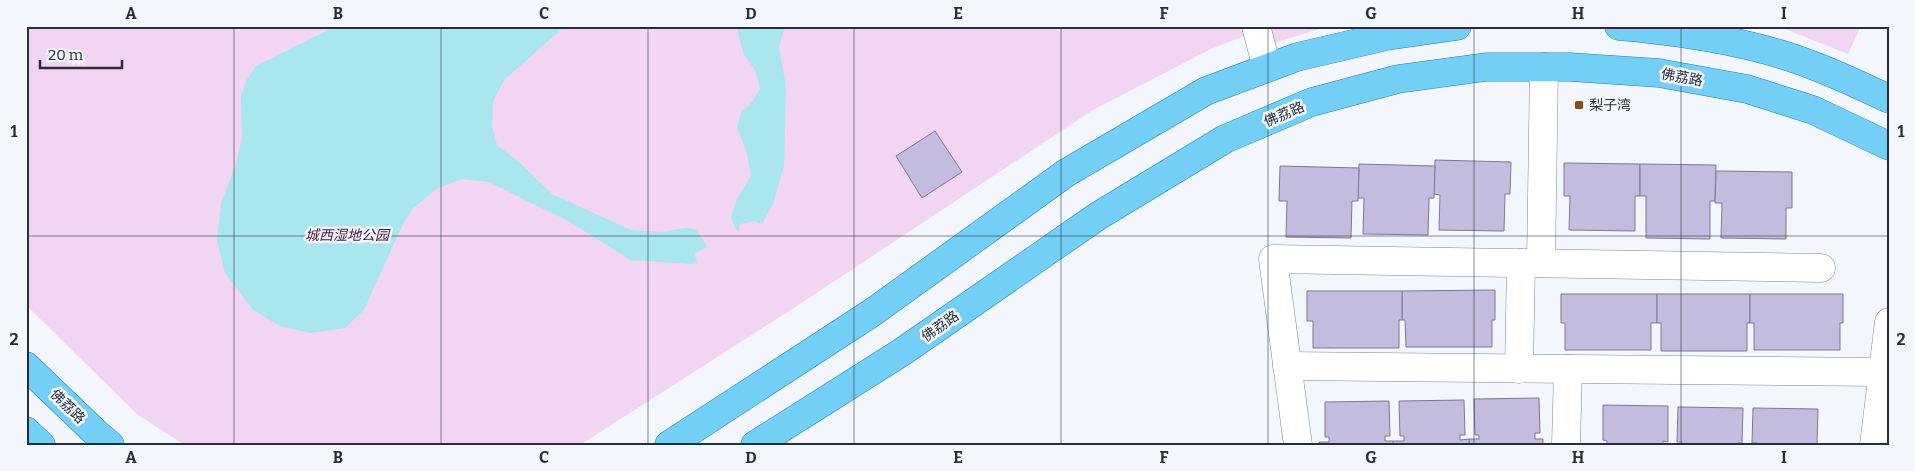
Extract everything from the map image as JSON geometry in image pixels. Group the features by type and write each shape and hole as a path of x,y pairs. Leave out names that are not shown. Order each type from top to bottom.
{"main road":[{"path":"669,445 873,312 1066,173 1206,91 1297,57 1387,36 1457,26"},
{"path":"1619,26 1661,30 1754,47 1827,70 1889,99"},
{"name":"佛荔路","path":"755,445 902,352 1098,216 1225,139 1312,102 1398,79 1486,68 1544,68 1659,73 1748,89 1813,110 1889,146"},
{"name":"佛荔路","path":"26,366 96,434 110,445"},
{"path":"26,430 41,445"}],"street":[{"path":"1256,26 1267,68"},
{"path":"1519,369 1531,263 1544,68"},
{"path":"1298,445 1273,258 1821,268"},
{"path":"1874,445 1889,322"},
{"path":"1287,366 1882,372"},
{"path":"1566,445 1568,370"}],"green space":[{"name":"城西湿地公园","path":"26,26 1329,26 1274,43 1267,27 1211,49 1093,110 800,304 580,445 185,445 138,415 26,305"},
{"path":"1772,26 1861,26 1848,54 1785,29"}],"water":[{"path":"336,26 565,26 504,80 493,102 492,126 497,145 520,163 552,194 631,230 661,232 685,228 695,229 707,247 695,253 697,263 630,260 570,222 489,182 462,179 438,188 412,209 400,230 364,310 345,328 311,333 280,326 253,310 225,273 217,241 221,203 234,170 242,139 241,96 246,81 256,66"},
{"path":"736,26 785,26 779,47 786,87 784,166 773,204 762,224 755,221 740,224 739,232 735,228 731,217 737,199 751,176 747,153 737,127 741,113 752,102 760,89 755,70 744,55"}],"building":[{"path":"935,131 962,172 922,198 896,156"},
{"path":"1435,160 1511,162 1510,194 1505,194 1504,231 1439,230 1440,195 1434,194"},
{"path":"1564,163 1640,164 1640,196 1635,196 1635,231 1569,230 1570,196 1564,196"},
{"path":"1359,164 1435,166 1434,198 1429,198 1428,235 1363,234 1364,198 1358,198"},
{"path":"1640,164 1716,165 1715,201 1710,201 1710,239 1646,238 1646,196 1640,196"},
{"path":"1280,166 1359,168 1358,201 1352,201 1351,238 1286,237 1287,201 1279,201"},
{"path":"1716,171 1792,172 1792,208 1786,208 1786,239 1721,238 1722,203 1715,203"},
{"path":"1495,290 1495,320 1492,320 1492,347 1406,347 1405,320 1402,320 1402,291"},
{"path":"1307,291 1402,291 1402,320 1399,320 1399,348 1313,348 1313,321 1307,321"},
{"path":"1561,294 1657,294 1657,323 1651,323 1651,350 1565,350 1565,323 1561,323"},
{"path":"1657,294 1750,294 1750,323 1747,323 1747,351 1661,351 1661,323 1657,323"},
{"path":"1750,294 1843,294 1843,323 1840,323 1840,350 1754,350 1754,323 1750,323"},
{"path":"1539,398 1540,433 1535,433 1535,439 1543,439 1543,445 1469,445 1469,439 1479,439 1479,435 1475,435 1474,399"},
{"path":"1464,400 1465,435 1460,435 1460,440 1469,439 1469,445 1393,445 1393,441 1404,441 1404,436 1400,436 1399,401"},
{"path":"1389,401 1390,436 1385,436 1385,441 1393,441 1393,445 1319,445 1319,442 1329,442 1329,437 1325,437 1325,402"},
{"path":"1603,405 1668,406 1668,442 1663,441 1663,445 1607,445 1607,441 1603,440"},
{"path":"1678,407 1743,408 1742,443 1738,443 1738,445 1682,445 1682,442 1677,442"},
{"path":"1753,408 1818,409 1817,444 1757,445 1757,443 1752,443"}],"place":[{"name":"梨子湾","path":"1579,105"}]}
